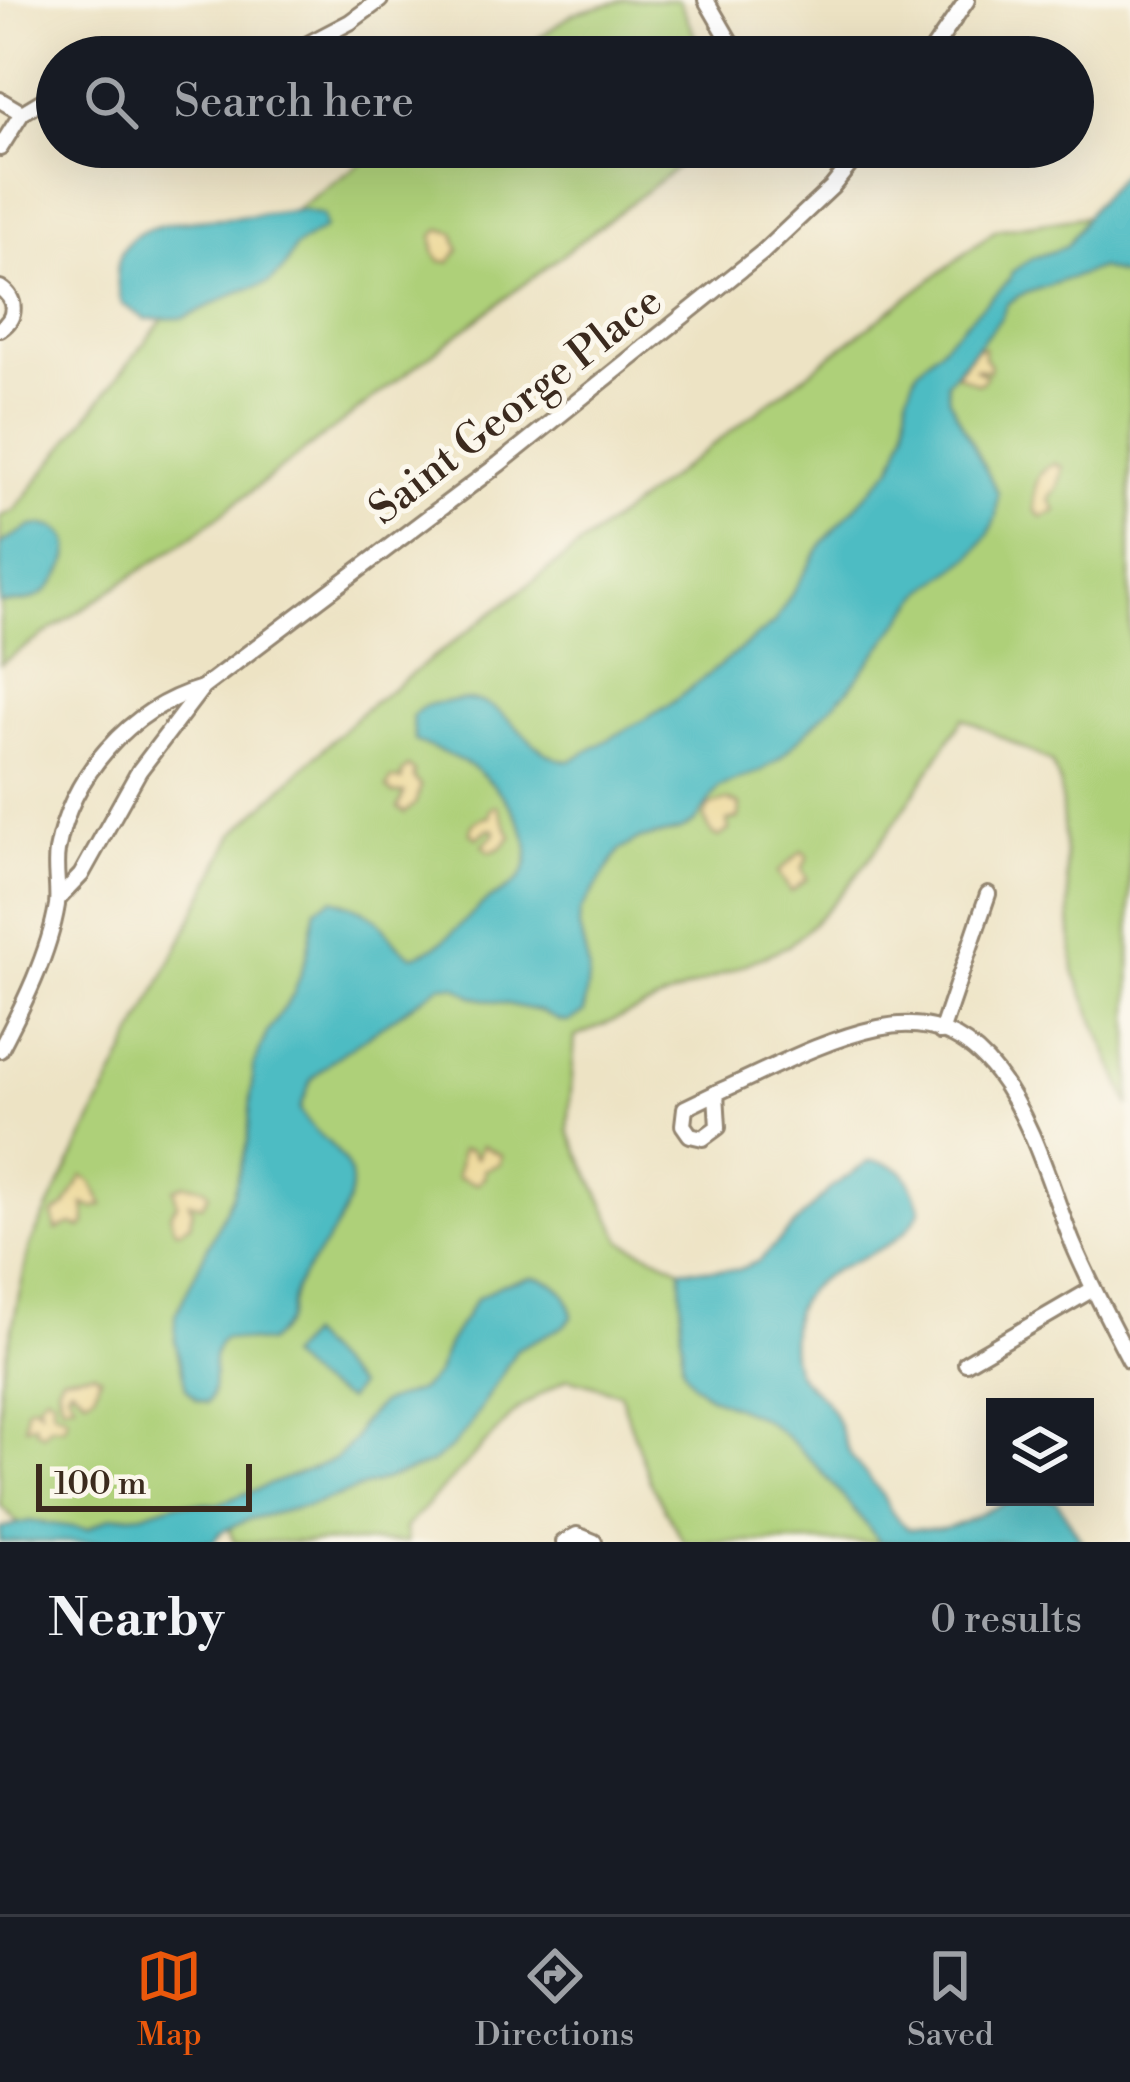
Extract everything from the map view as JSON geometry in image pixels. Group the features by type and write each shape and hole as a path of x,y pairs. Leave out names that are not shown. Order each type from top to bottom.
{"street":[{"path":"323,36 380,0"},
{"path":"706,0 727,36"},
{"path":"942,36 967,0"},
{"path":"0,100 22,112"},
{"path":"0,148 22,112 36,104"},
{"name":"Saint George Place","path":"58,899 81,875 139,771 202,688 395,546 608,378 763,252 847,168"},
{"path":"0,288 9,294 14,309 0,329"},
{"name":"Saint George Place","path":"0,1050 50,931 58,899 54,883 61,832 70,807 95,763 141,719 172,698 202,688"},
{"path":"941,1032 988,894"},
{"path":"716,1093 821,1047 880,1028 921,1027 977,1051 1010,1089 1093,1289 1130,1360"},
{"path":"966,1364 1093,1289"},
{"path":"565,1542 578,1535 594,1542"}],"green space":[{"path":"625,0 679,0 695,36 542,36 574,13"},
{"path":"354,168 676,168 191,537 0,664 0,517 15,510 190,284"},
{"path":"1130,178 1130,1107 1074,971 1060,783 1051,762 963,718 862,868 788,946 575,1037 568,1131 622,1241 681,1269 738,1351 909,1542 684,1542 651,1485 620,1393 568,1378 520,1407 405,1528 407,1542 234,1542 220,1507 87,1535 20,1525 0,1505 0,1384 30,1245 234,834 364,710 996,230 1108,213"}],"sand":[{"path":"440,229 454,233 459,250 450,262 440,261 434,253 433,236"},
{"path":"984,347 989,371 974,368 986,376 982,382 956,374 976,349"},
{"path":"1055,463 1063,467 1058,487 1049,498 1056,511 1042,517 1035,511 1037,482"},
{"path":"408,767 421,786 415,804 405,813 398,808 404,793 393,794 387,788 391,779 402,780"},
{"path":"727,800 740,805 739,818 727,821 729,830 719,837 712,834 704,818 709,806"},
{"path":"497,805 511,837 490,852 483,845 494,829 477,838 470,833 474,823 489,817 490,809"},
{"path":"802,851 808,857 802,869 807,879 791,892 778,872"},
{"path":"482,1146 501,1155 500,1164 484,1170 477,1184 457,1177 461,1150 470,1150 476,1158"},
{"path":"82,1176 91,1181 103,1205 84,1204 86,1224 81,1228 71,1224 56,1230 53,1214 66,1206"},
{"path":"185,1184 205,1188 209,1194 202,1205 189,1202 190,1224 179,1231 170,1214 177,1204 174,1189"},
{"path":"94,1372 100,1376 94,1394 85,1398 71,1386 67,1391 74,1402 62,1405 57,1386 62,1376"},
{"path":"46,1394 53,1398 53,1410 67,1420 63,1427 50,1426 43,1434 35,1424 25,1426 26,1408 32,1404 40,1410 38,1402"}],"water":[{"path":"1130,164 1130,277 1100,268 1020,295 1007,304 1001,318 947,382 949,399 998,493 996,517 988,535 972,556 924,591 848,690 779,759 719,787 695,822 637,840 619,851 580,912 589,969 584,1013 560,1021 441,985 311,1080 300,1109 348,1168 349,1199 296,1287 282,1328 267,1343 223,1338 215,1354 211,1396 207,1403 197,1400 186,1388 175,1340 176,1314 233,1194 248,1140 253,1068 267,1033 294,993 316,908 333,899 363,910 413,956 444,940 515,883 526,866 525,835 509,804 475,769 415,741 412,717 432,704 474,701 504,715 541,749 570,761 668,706 774,623 824,541 893,466 906,429 908,393 917,370 1012,272 1032,258 1066,247"},
{"path":"301,210 323,215 325,228 295,247 284,269 269,283 238,292 185,318 145,319 122,304 117,277 120,257 143,232 182,222"},
{"path":"43,525 66,536 69,546 64,568 39,596 0,603 0,544"},
{"path":"870,1161 892,1165 904,1174 921,1209 891,1242 812,1286 799,1303 792,1327 797,1372 829,1406 852,1457 908,1529 947,1528 999,1506 1060,1506 1082,1542 880,1542 795,1444 764,1420 707,1394 689,1378 682,1365 681,1269 738,1270 759,1261 832,1187"},
{"path":"532,1277 560,1290 572,1318 517,1349 470,1426 430,1464 318,1503 250,1519 221,1532 213,1542 0,1542 0,1528 30,1521 88,1529 112,1517 176,1503 218,1504 334,1460 381,1403 420,1390 436,1375 448,1344 476,1299 501,1285"},
{"path":"307,1335 357,1387 347,1400 312,1381 287,1357"}]}
